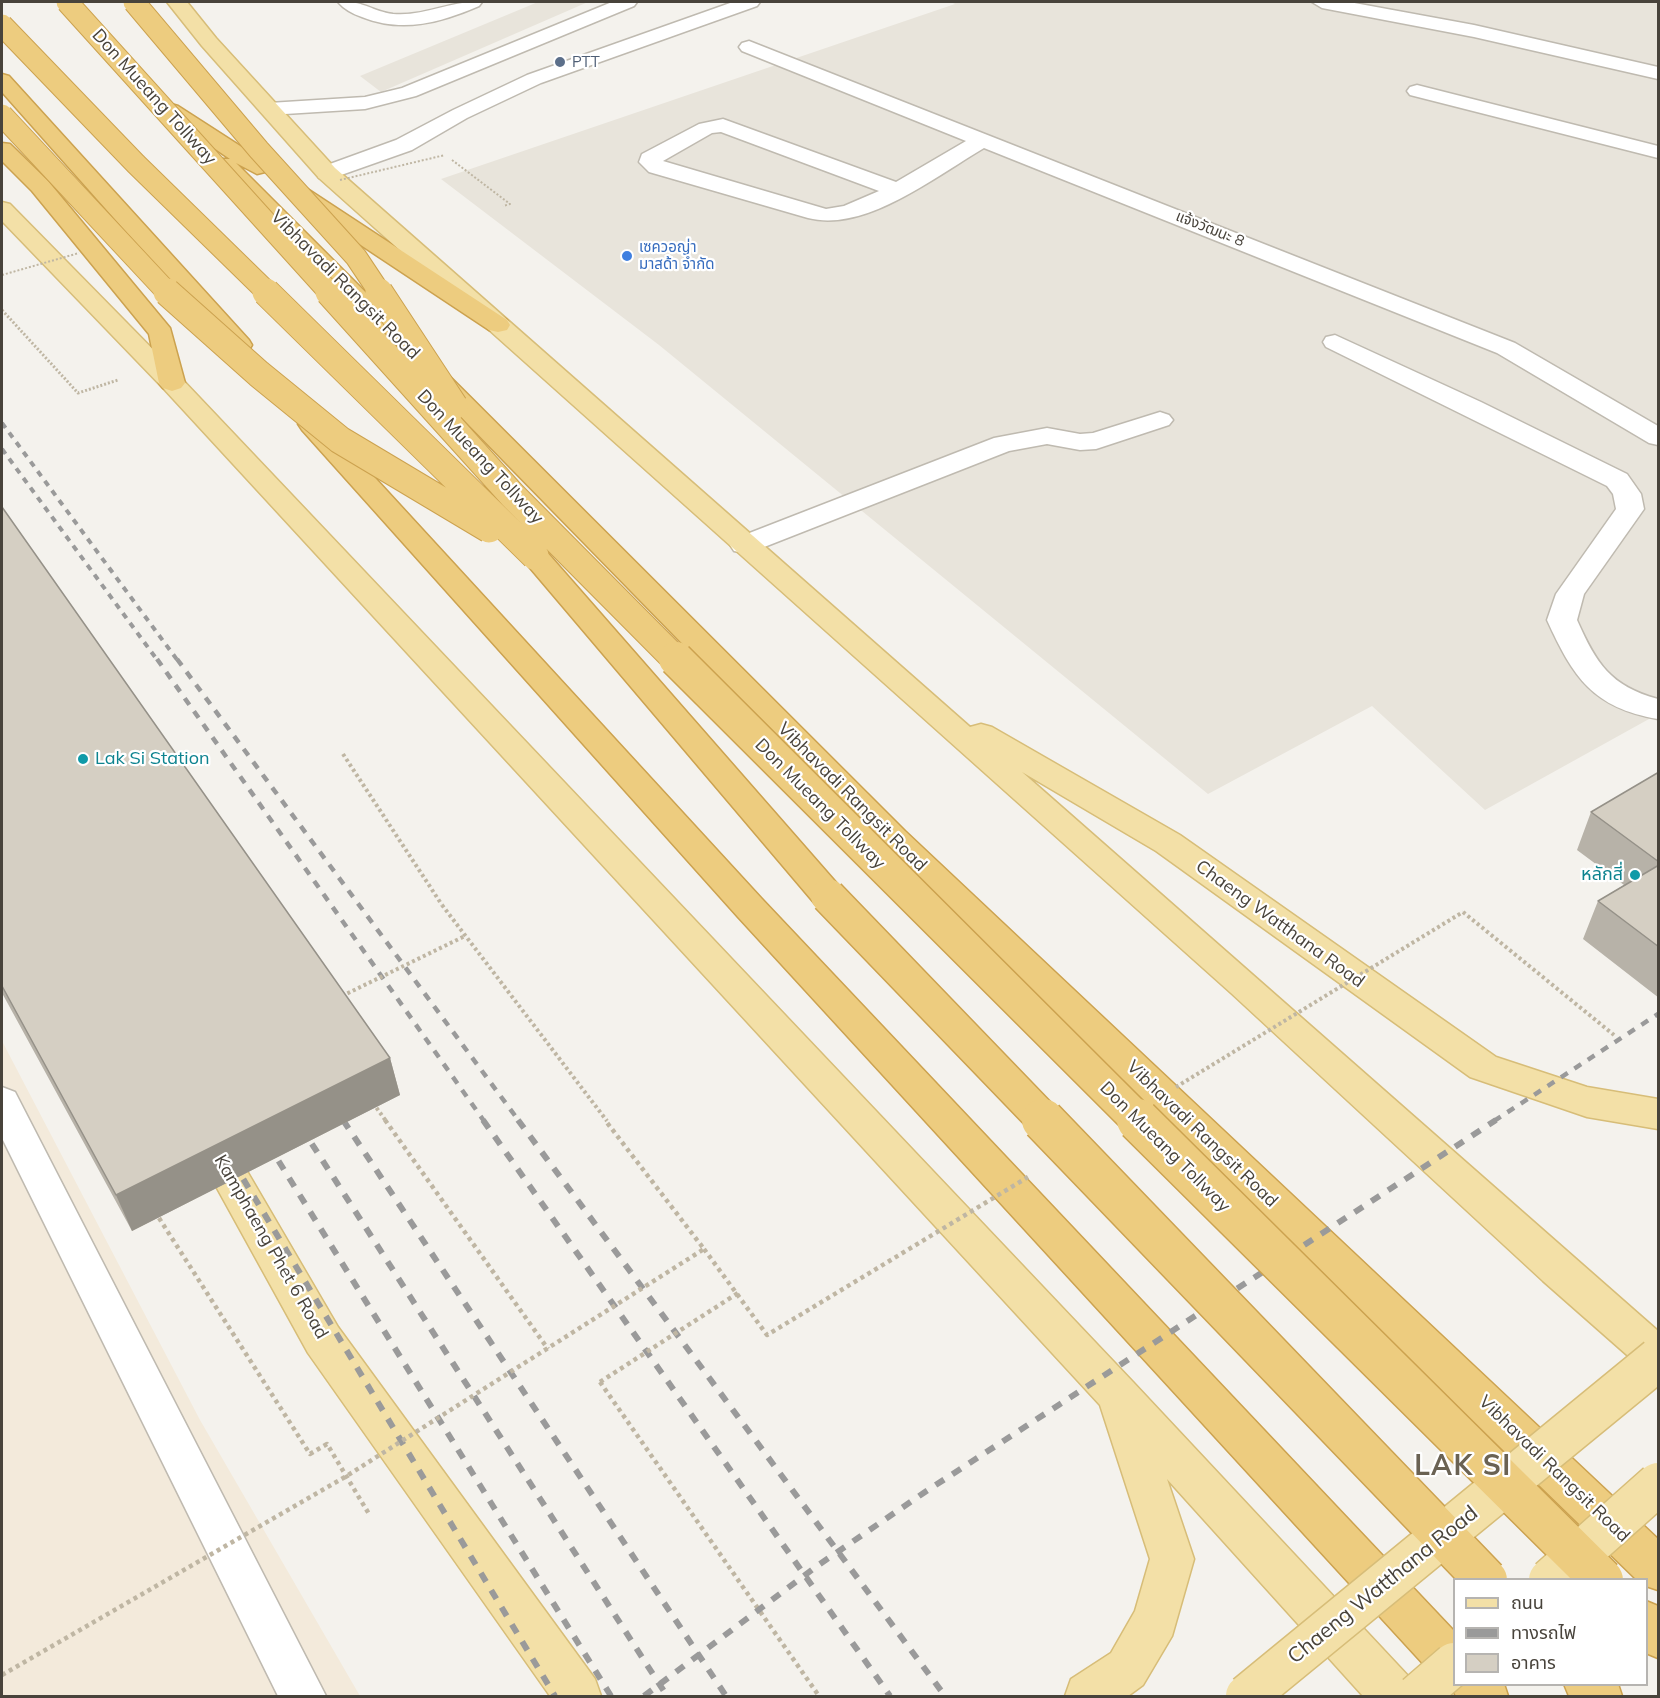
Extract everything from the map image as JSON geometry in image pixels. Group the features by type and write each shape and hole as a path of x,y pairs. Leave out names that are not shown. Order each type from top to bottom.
{"highway":[{"name":"Vibhavadi Rangsit Road","path":"68,2 171,110 893,839 1659,1569"},
{"name":"Don Mueang Tollway","path":"68,2 512,495 887,871 1600,1578"},
{"path":"134,2 259,150 356,257 512,495"},
{"name":"Don Mueang Tollway","path":"2,25 136,164 535,556 828,896 1484,1578"},
{"path":"2,80 750,908 1453,1662"},
{"path":"171,110 498,325"},
{"path":"2,115 182,308 259,374 340,440 535,556"},
{"path":"2,149 40,186 128,290 160,333 172,383"},
{"path":"92,181 128,290"},
{"path":"1648,1624 1659,1635"}],"main road":[{"path":"177,2 209,42 327,173 744,545 1243,984 1557,1269 1659,1358"},
{"path":"2,209 172,383 1118,1395 1394,1696"},
{"name":"Chaeng Watthana Road","path":"914,695 1168,843 1483,1067 1587,1102 1659,1114"},
{"name":"Kamphaeng Phet 6 Road","path":"194,1113 323,1340 578,1696"},
{"name":"Chaeng Watthana Road","path":"1247,1696 1659,1358"},
{"path":"1088,1696 1127,1669 1156,1620 1172,1559 1118,1395"},
{"path":"1552,1578 1659,1484"},
{"path":"1417,1696 1453,1666"}],"street":[{"path":"348,2 374,16 409,22 472,2"},
{"path":"269,109 365,103 419,88 627,2"},
{"path":"1322,2 1374,7 1659,73"},
{"path":"327,173 404,145 460,114 534,79 736,3"},
{"path":"585,20 637,41"},
{"name":"แจ้งวัฒนะ 8","path":"749,47 982,140 1029,156 1506,348 1659,437"},
{"path":"419,88 460,114"},
{"path":"1417,91 1659,152"},
{"path":"895,189 718,124 650,159 650,162 657,167 833,216 850,212 895,189 982,140"},
{"path":"1335,342 1472,407 1617,480 1627,494 1630,509 1570,594 1562,620 1586,669 1610,688 1644,707 1659,709"},
{"path":"744,545 1003,444 1047,436 1080,442 1096,441 1160,420"},
{"path":"2,1102 303,1696"}],"path":[{"path":"445,154 510,204 503,207"},
{"path":"2,310 78,393"},
{"path":"2,1675 345,1477 704,1249 465,936 343,754"},
{"path":"1463,912 1614,1035"},
{"path":"334,1000 465,936"},
{"path":"369,1098 548,1349"},
{"path":"159,1218 310,1454 327,1444 369,1514"},
{"path":"738,1293 600,1382 819,1696"}],"shaded area":[{"path":"538,2 588,2 381,92 360,76"},
{"path":"951,2 1658,2 1658,714 1485,810 1372,706 1208,794 659,345 441,179 955,4"},
{"path":"2,1041 200,1420 360,1696 2,1696"}],"building":[{"name":"Lak Si Station","path":"2,507 390,1058 116,1195 2,986"},
{"path":"1659,772 1659,862 1591,812"},
{"path":"1659,865 1659,947 1598,901"}],"railway":[{"path":"2,423 178,661"},
{"path":"2,449 158,661"},
{"path":"157,659 484,1121"},
{"path":"177,659 519,1121"},
{"path":"1494,1121 1658,1014"},
{"path":"336,1109 344,1121"},
{"path":"343,1120 699,1655"},
{"path":"483,1120 805,1575"},
{"path":"518,1120 838,1552"},
{"path":"838,1552 925,1492 1496,1120"},
{"path":"301,1127 660,1684"},
{"path":"268,1144 611,1696"},
{"path":"233,1162 555,1696"},
{"path":"805,1575 838,1552"},
{"path":"838,1552 945,1696"},
{"path":"699,1655 805,1575"},
{"path":"805,1575 890,1696"},
{"path":"660,1684 699,1655"},
{"path":"699,1655 726,1696"},
{"path":"644,1696 660,1684"},
{"path":"660,1684 667,1696"}],"place":[{"name":"PTT","path":"560,62"},
{"name":"เซควอญ่า มาสด้า จำกัด","path":"627,256"},
{"name":"Lak Si Station","path":"83,759"},
{"name":"หลักสี่","path":"1635,875"}],"district":[{"name":"LAK SI","path":"1463,1467"}]}
